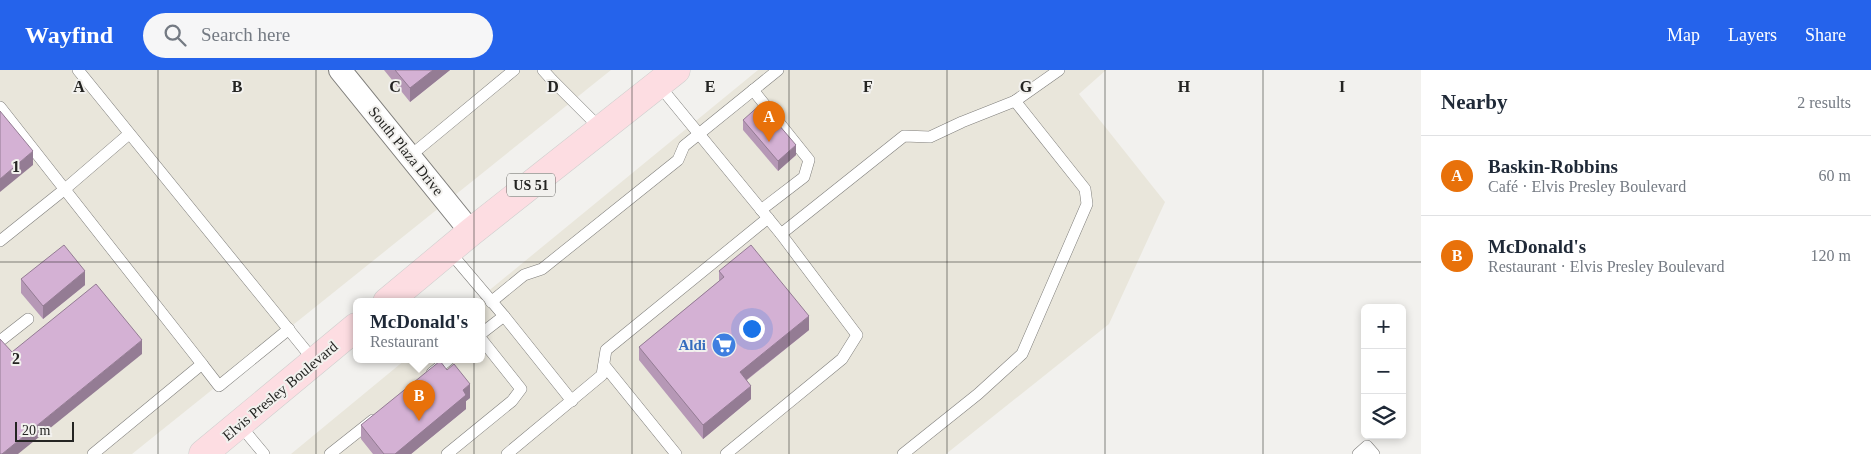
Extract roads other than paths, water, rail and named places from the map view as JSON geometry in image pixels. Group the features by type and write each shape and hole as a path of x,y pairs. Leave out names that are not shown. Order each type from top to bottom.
{"main road":[{"name":"US 51","path":"392,298 449,250 667,77"},
{"name":"Elvis Presley Boulevard","path":"203,454 353,330"}],"street":[{"name":"South Plaza Drive","path":"340,70 472,232"}],"lane":[{"path":"78,70 315,362"},
{"path":"410,156 514,70"},
{"path":"543,70 602,129"},
{"path":"491,302 524,276 542,269 678,160 684,146 778,70"},
{"path":"781,234 904,136 930,137 1015,101 1059,70"},
{"path":"667,77 699,134 781,234 857,335 842,359 726,454"},
{"path":"507,454 602,375 606,350 764,214 804,177 809,160 753,90"},
{"path":"903,454 978,394 1022,354 1087,204 1085,189 1015,101"},
{"path":"0,107 219,386 289,329"},
{"path":"0,241 129,134"},
{"path":"449,250 572,401"},
{"path":"485,332 504,316"},
{"path":"0,341 28,318"},
{"path":"446,454 512,401 521,388 485,344"},
{"path":"426,377 444,363"},
{"path":"93,454 202,364"},
{"path":"604,365 676,454"},
{"path":"330,454 382,413"},
{"path":"240,424 264,454"},
{"path":"1358,454 1367,446 1374,454"}],"place":[{"name":"Baskin-Robbins","path":"769,142"},
{"name":"Aldi","path":"724,345"},
{"name":"McDonald's","path":"419,421"}]}
